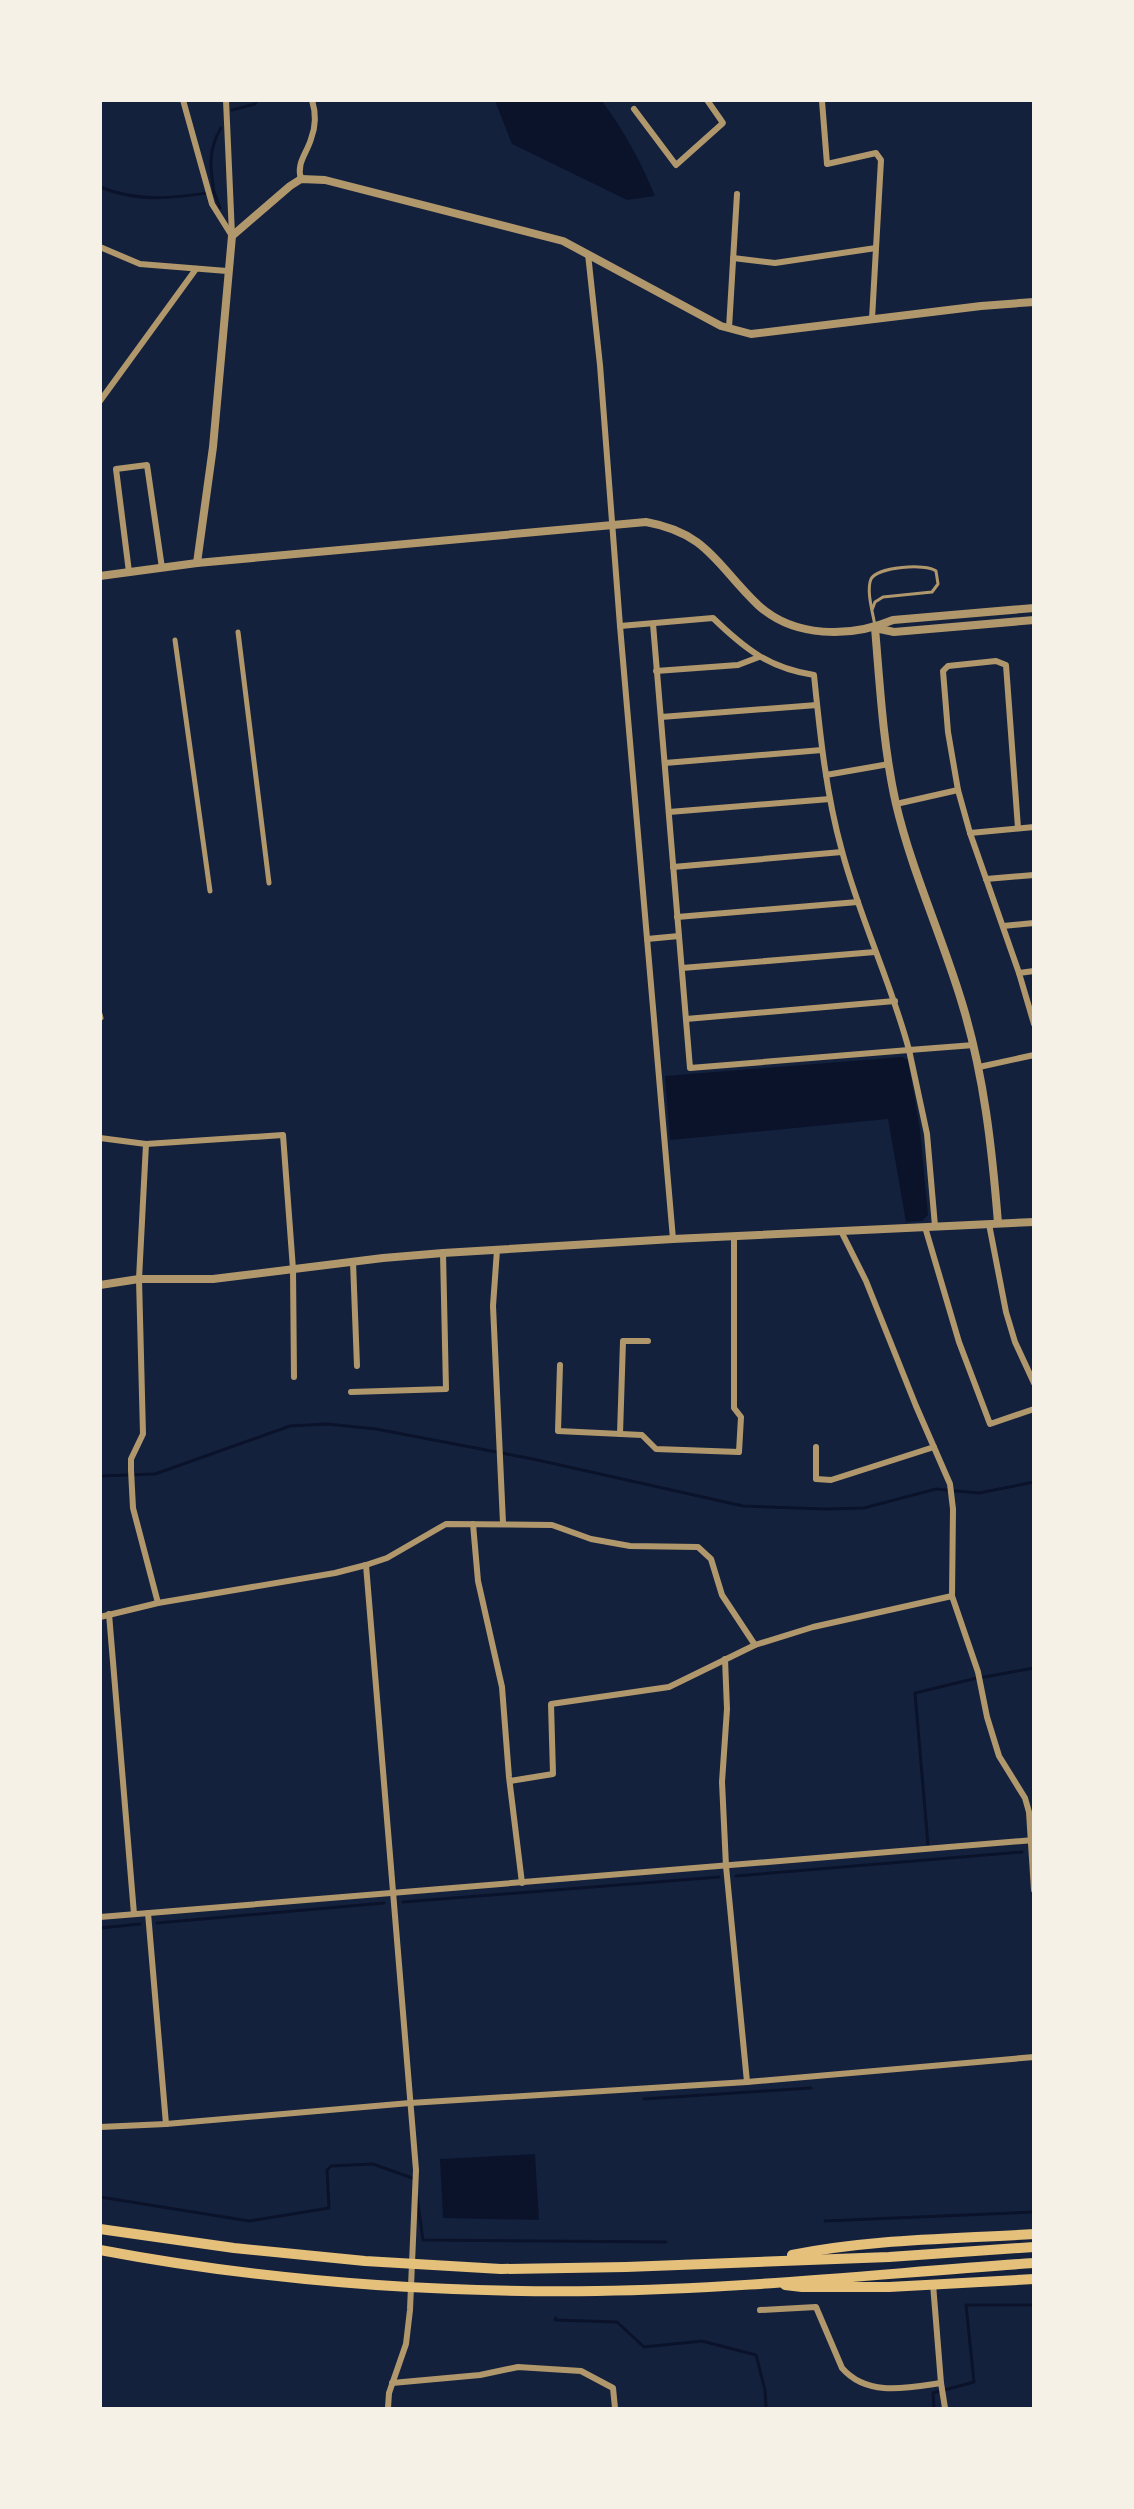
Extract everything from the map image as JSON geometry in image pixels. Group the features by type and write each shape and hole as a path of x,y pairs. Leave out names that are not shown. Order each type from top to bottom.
{"highway":[{"path":"100,2229 234,2248 413,2264 501,2269 626,2267 889,2257 1034,2247"},
{"path":"760,2262 822,2249 1034,2234"},
{"path":"100,2250 228,2271 412,2288 599,2291 1034,2263"},
{"path":"760,2282 802,2288 1034,2279"}],"street":[{"path":"183,100 210,197 215,210 232,236"},
{"path":"197,563 213,447 227,271 232,236 226,100"},
{"path":"301,179 299,166 312,138 316,113 312,100"},
{"path":"634,109 676,165 723,123 707,100"},
{"path":"822,101 827,164 876,153 880,160 872,319"},
{"path":"232,236 301,179 325,180 563,241 721,326 751,334 981,306 1034,302"},
{"path":"729,328 737,194"},
{"path":"100,247 140,264 227,271"},
{"path":"734,258 775,263 876,248"},
{"path":"588,254 600,365 673,1239"},
{"path":"100,402 196,268"},
{"path":"129,572 116,469 147,465 162,568"},
{"path":"100,576 197,563 646,522 662,525 694,538 714,555 759,606 793,626 830,632 875,628 894,632 1034,620"},
{"path":"875,628 893,620 1034,608"},
{"path":"620,626 713,618 737,642 759,657 792,672 814,675 822,750 842,852 875,952 895,1001 909,1050 927,1134 935,1226"},
{"path":"652,624 690,1068 974,1045"},
{"path":"875,628 889,764 896,804 974,1045 989,1132 993,1223 1006,1312 1015,1341 1030,1365 1034,1383"},
{"path":"238,632 269,883"},
{"path":"176,640 210,891"},
{"path":"656,672 738,665 759,657"},
{"path":"1018,828 1006,666 996,661 948,666 943,671 948,732 958,790 970,833 1019,973 1034,1024"},
{"path":"660,717 817,705"},
{"path":"665,763 822,750"},
{"path":"826,774 889,764"},
{"path":"896,804 958,790"},
{"path":"669,812 830,799"},
{"path":"970,833 1034,827"},
{"path":"673,867 842,852"},
{"path":"986,879 1034,875"},
{"path":"677,917 858,902"},
{"path":"1003,926 1034,923"},
{"path":"647,939 679,936"},
{"path":"682,968 875,952"},
{"path":"1019,973 1034,971"},
{"path":"686,1019 895,1001"},
{"path":"979,1067 1034,1055"},
{"path":"100,1138 146,1144 283,1135 293,1269 294,1377"},
{"path":"146,1144 139,1279 143,1434 131,1460 131,1470 132,1500 158,1603"},
{"path":"100,1285 139,1279 213,1279 443,1253 673,1239 1034,1222"},
{"path":"925,1227 959,1342 990,1424 1034,1409"},
{"path":"842,1231 866,1281 950,1484 953,1509 952,1596 978,1672 979,1684 999,1756 1025,1798 1032,1840 1034,1890"},
{"path":"560,1365 558,1431 642,1435 656,1449 739,1452 741,1417 734,1408 734,1236"},
{"path":"497,1250 494,1306 503,1523"},
{"path":"351,1392 446,1389 443,1253"},
{"path":"353,1262 357,1366"},
{"path":"620,1434 623,1341 648,1341"},
{"path":"816,1447 816,1479 831,1480 934,1447"},
{"path":"100,1617 158,1603 366,1566 387,1558 446,1524 552,1525 591,1539 630,1546 698,1546 711,1559 722,1595 755,1645"},
{"path":"474,1524 478,1581 502,1687 522,1883"},
{"path":"366,1566 416,2170 412,2288 406,2344 392,2384 388,2409"},
{"path":"510,1781 553,1774 551,1704 669,1687 755,1645 813,1627 952,1596"},
{"path":"109,1614 134,1914"},
{"path":"725,1659 727,1709 722,1782 726,1866 747,2082"},
{"path":"100,1917 1032,1840"},
{"path":"148,1913 166,2124"},
{"path":"100,2127 166,2124 410,2103 747,2082 1034,2057"},
{"path":"933,2284 940,2383 945,2409"},
{"path":"760,2310 816,2307 842,2368 849,2377 879,2389 940,2383"},
{"path":"392,2384 480,2375 518,2367 581,2371 613,2388 615,2409"}],"lane":[{"path":"872,610 875,602 883,597 932,592 937,587 936,571 930,567 912,567 879,571 872,578 870,586 872,610 875,628"}],"water":[{"path":"495,101 602,101 644,170 655,196 627,200 512,144"},
{"path":"902,1057 908,1060 920,1129 928,1215 922,1221 906,1222 888,1119 670,1140 665,1076"},
{"path":"535,2154 539,2220 443,2218 440,2159"}],"waterway":[{"path":"232,110 255,104 257,100"},
{"path":"100,187 129,195 157,198 214,192 211,159 214,143 221,128"},
{"path":"214,192 220,208"},
{"path":"100,1476 155,1474 290,1426 327,1424 376,1429 533,1459 743,1506 864,1508 936,1489 979,1493 1034,1482"},
{"path":"928,1845 915,1693 1034,1668"},
{"path":"736,1876 1022,1852"},
{"path":"403,1902 719,1877"},
{"path":"157,1923 384,1903"},
{"path":"100,1928 140,1924"},
{"path":"644,2099 811,2088"},
{"path":"100,2197 249,2221 329,2208 327,2170 331,2166 373,2164 415,2179"},
{"path":"417,2197 423,2240 666,2242"},
{"path":"825,2221 1034,2212"},
{"path":"934,2408 933,2393 974,2382 966,2305 1034,2305"},
{"path":"556,2318 555,2320 617,2322 644,2347 702,2341 756,2355 765,2390 766,2408"}]}
